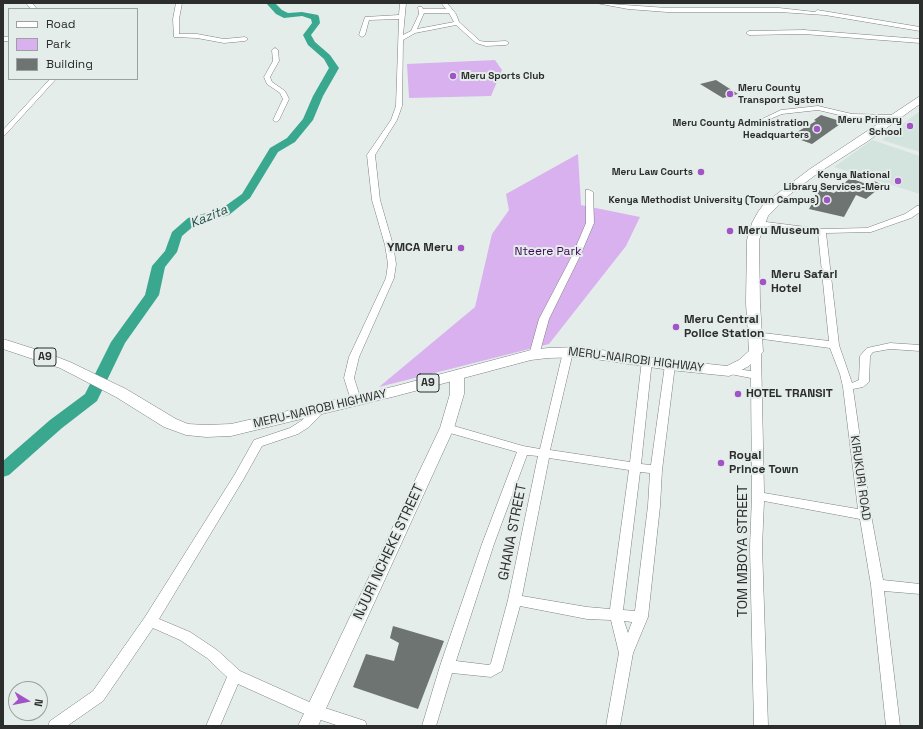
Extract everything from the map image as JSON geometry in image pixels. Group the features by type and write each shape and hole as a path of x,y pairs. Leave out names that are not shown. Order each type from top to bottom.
{"highway":[{"path":"729,371 744,364 756,352 753,304 753,240 758,223 768,207 814,171 864,139 892,117 920,99"},
{"name":"MERU-NAIROBI HIGHWAY","path":"3,344 39,355 85,375 121,393 170,423 186,429 206,431 231,430 396,391 534,355 581,352 729,371"}],"main road":[{"name":"NJURI NCHEKE STREET","path":"311,719 447,428 457,394 457,375"}],"street":[{"path":"179,3 176,19 176,36 197,36 224,41 246,39"},
{"path":"356,400 349,378 354,357 390,278 392,264 389,245 376,200 371,155 394,120 399,106 400,39 403,3"},
{"path":"599,3 667,10 743,12 779,10 823,14 920,29"},
{"path":"445,4 451,11 457,23 478,42 486,44 506,43"},
{"path":"791,5 823,14"},
{"path":"413,32 419,22 421,10 451,11"},
{"path":"362,35 368,18 401,18"},
{"path":"400,39 413,32 457,23"},
{"path":"749,33 804,32 920,41"},
{"path":"275,50 276,61 266,77 269,83 283,92 286,99 276,120"},
{"path":"3,134 52,80"},
{"path":"763,120 781,112 818,108 852,116 892,117"},
{"path":"534,355 544,319 576,256 590,223 589,192"},
{"path":"758,223 822,231 868,230 902,218 920,208"},
{"name":"KIRUKURI ROAD","path":"822,231 834,345 845,374 848,387 865,515 877,585 893,726"},
{"path":"755,335 834,345"},
{"path":"848,387 864,382 865,356 870,350 890,346 920,348"},
{"name":"GHANA STREET","path":"447,666 490,671 494,670 499,660 515,600 544,454 568,352"},
{"name":"TOM MBOYA STREET","path":"756,352 758,496 756,547 760,726"},
{"path":"626,653 616,615 622,579 647,360"},
{"path":"613,726 626,653 641,617 654,506 656,470 670,364"},
{"path":"729,371 756,375"},
{"path":"54,726 98,696 150,621 239,477 258,443 294,431 305,424 321,409"},
{"path":"447,428 523,450 656,470"},
{"path":"429,726 447,666 523,450"},
{"path":"758,496 865,515"},
{"path":"877,585 920,588"},
{"path":"515,600 568,610 641,617"},
{"path":"150,621 185,636 212,654 235,675 311,719 360,726"},
{"path":"213,726 235,675"}],"shaded area":[{"name":"Meru Primary School","path":"920,111 920,152 882,140"},
{"name":"Kenya National Library Services-Meru","path":"872,140 920,156 920,194 834,167"}],"green space":[{"name":"Meru Sports Club","path":"495,60 502,70 491,96 409,98 407,64"},
{"name":"Nteere Park","path":"578,154 581,205 640,217 626,246 549,344 379,387 475,307 492,234 509,210 506,194"}],"building":[{"name":"Meru County Transport System","path":"716,80 738,94 723,98 700,84"},
{"name":"Meru County Administration Headquarters","path":"821,115 843,122 812,144 790,136 816,121 814,120"},
{"path":"850,178 869,185 874,181 883,185 866,199 856,195 844,217 809,209 820,189 834,193"},
{"path":"393,626 444,641 418,709 353,687 366,654 394,661 399,643 390,638"}],"waterway":[{"name":"Kazita","path":"3,471 56,424 91,397 118,342 152,295 159,266 171,252 176,235 192,221 225,212 246,196 274,150 291,140 308,120 318,96 334,68 327,57 311,43 307,35 316,23 315,17 302,14 287,16 279,12 270,3"}],"place":[{"name":"Meru Sports Club","path":"453,76"},
{"name":"Meru County Transport System","path":"730,94"},
{"name":"Meru Primary School","path":"910,126"},
{"name":"Meru County Administration Headquarters","path":"817,129"},
{"name":"Meru Law Courts","path":"701,172"},
{"name":"Kenya National Library Services-Meru","path":"898,181"},
{"name":"Kenya Methodist University (Town Campus)","path":"827,200"},
{"name":"Meru Museum","path":"730,231"},
{"name":"YMCA Meru","path":"461,248"},
{"name":"Meru Safari Hotel","path":"763,282"},
{"name":"Meru Central Police Station","path":"676,327"},
{"name":"HOTEL TRANSIT","path":"738,394"},
{"name":"Royal Prince Town","path":"721,463"}]}
